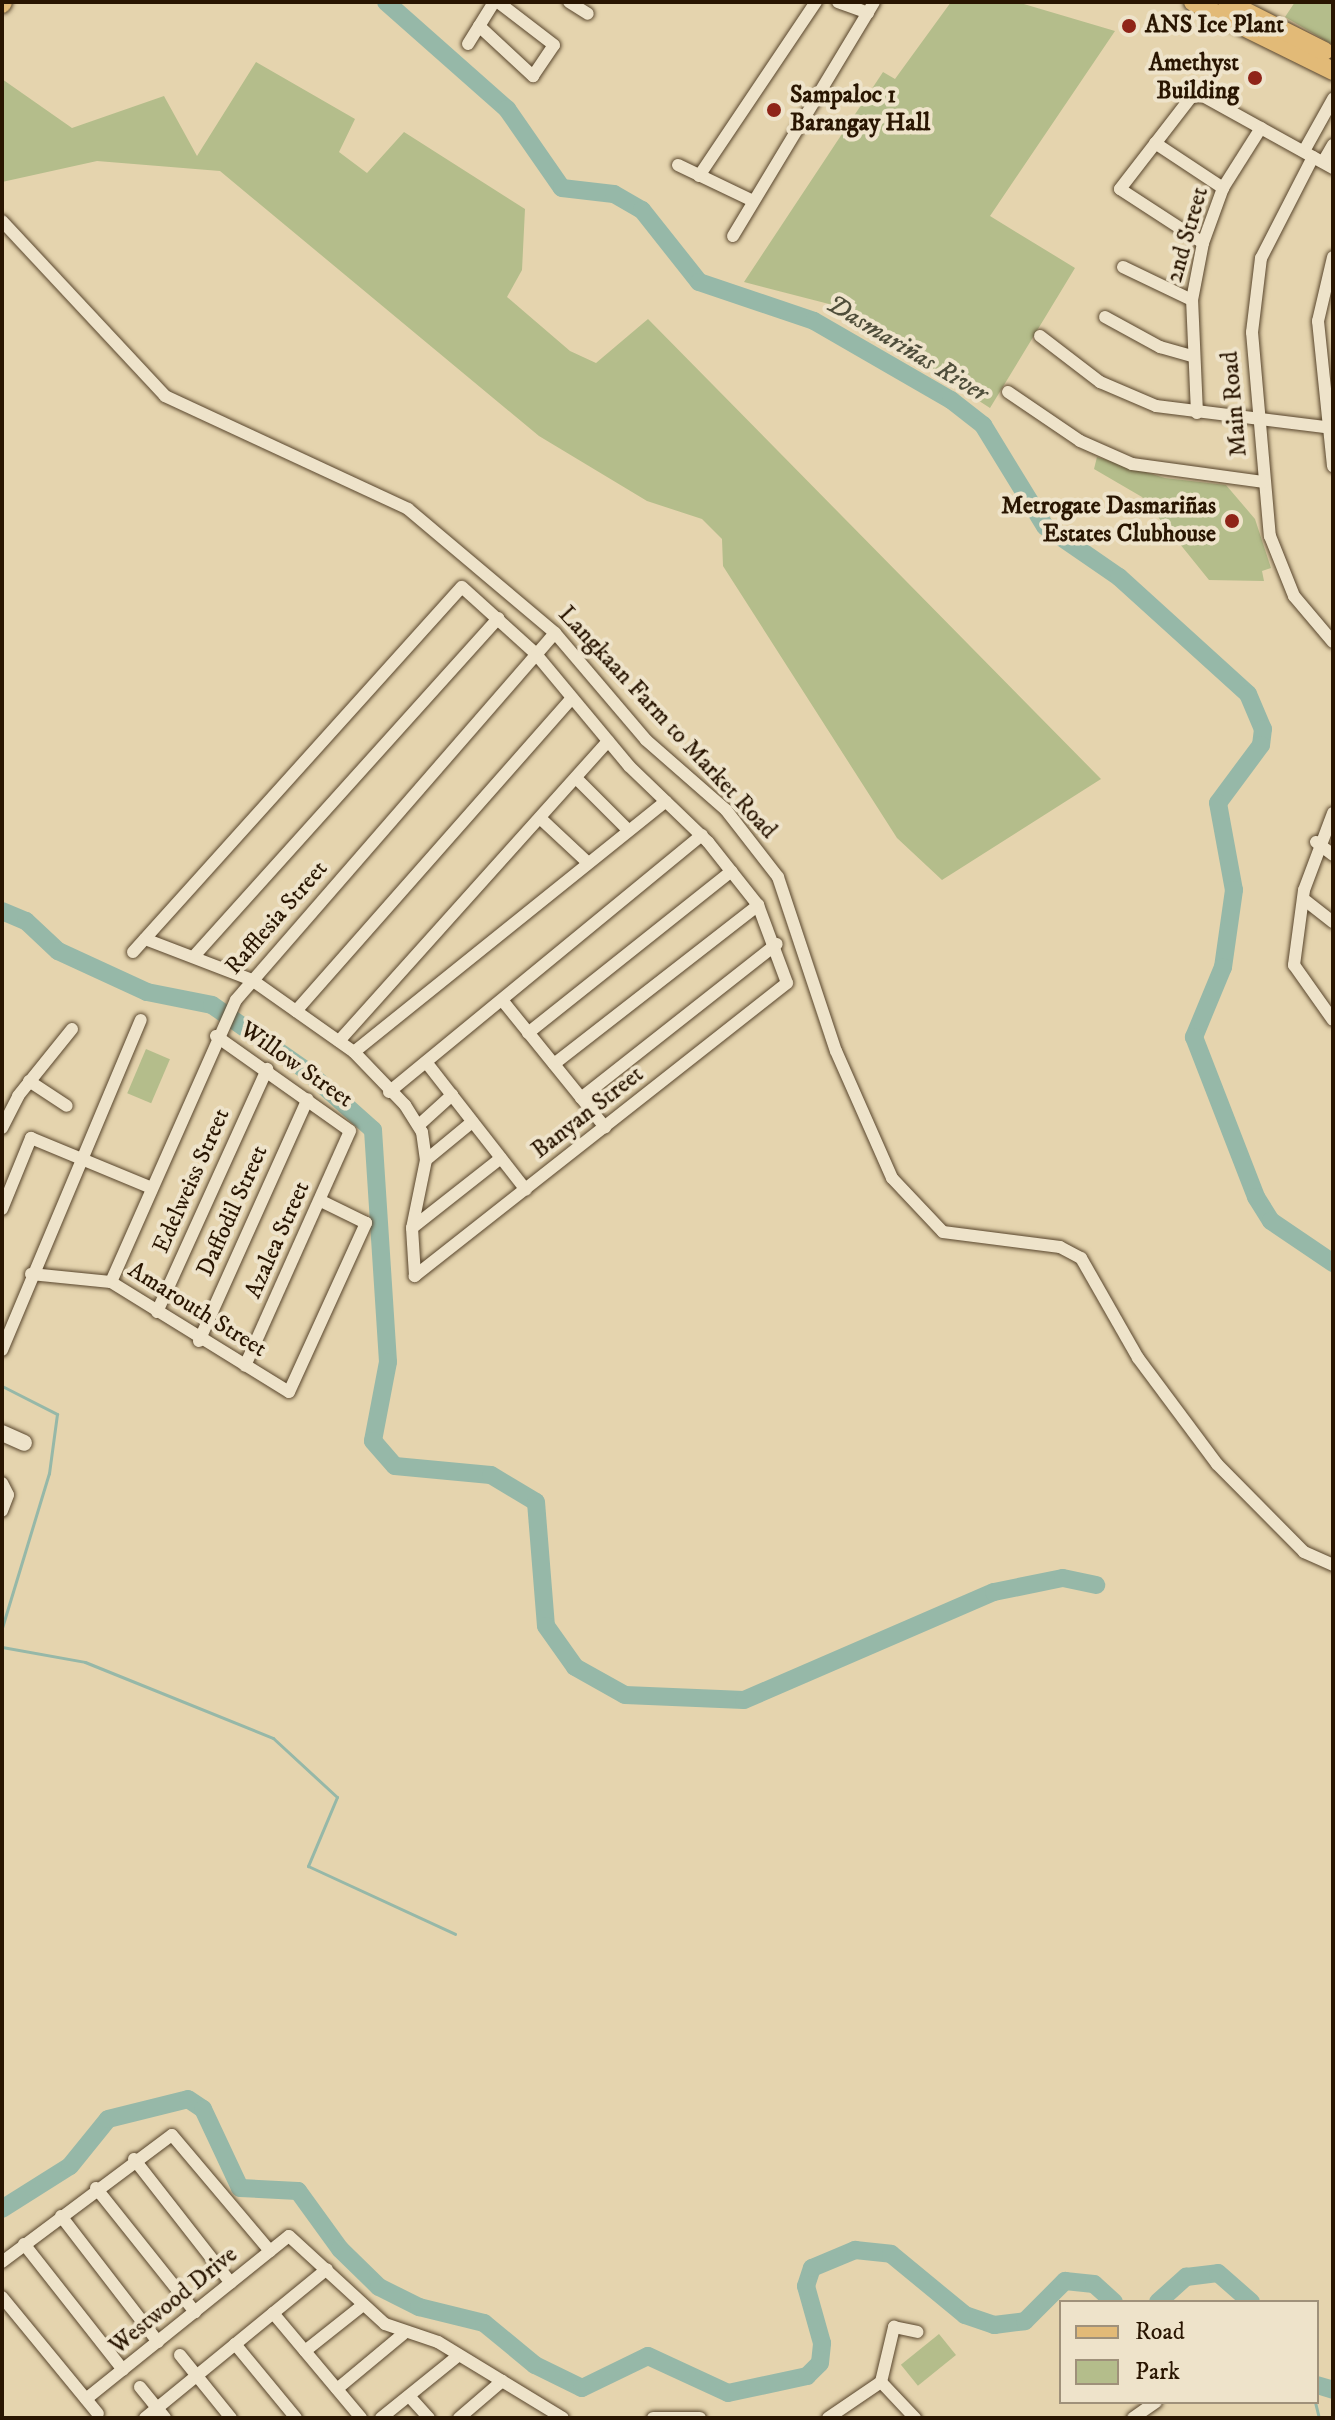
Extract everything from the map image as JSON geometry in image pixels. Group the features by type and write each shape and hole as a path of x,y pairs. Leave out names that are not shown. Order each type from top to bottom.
{"main road":[{"path":"1193,2 1333,71"},
{"path":"1227,2 1333,57"}],"street":[{"path":"569,2 588,14"},
{"path":"699,176 816,2"},
{"path":"733,236 871,8 838,2"},
{"path":"468,44 479,26 504,4 554,45 533,76 479,26"},
{"path":"1203,243 1120,189 1182,105 1203,96 1318,160"},
{"name":"Main Road","path":"1318,160 1333,99"},
{"name":"2nd Street","path":"1197,413 1192,356 1192,300 1203,243 1223,188 1261,128"},
{"path":"1155,143 1223,188"},
{"name":"Main Road","path":"1333,145 1318,160 1270,235 1256,285 1263,482 1285,578 1333,642"},
{"path":"678,165 753,201"},
{"name":"Langkaan Farm to Market Road","path":"2,221 165,396 408,509 555,633 646,740 726,810 778,877 836,1051 892,1178 943,1232 1060,1247 1081,1258 1138,1358 1217,1464 1304,1552 1333,1565"},
{"path":"1333,257 1318,321 1333,466"},
{"path":"1123,267 1192,300"},
{"path":"1105,317 1160,347 1192,356"},
{"path":"1040,336 1117,391 1197,413 1330,427"},
{"path":"1008,392 1080,441 1132,464 1263,482"},
{"path":"133,952 462,587 535,653 608,741 702,835 758,905 777,944 581,1098"},
{"path":"196,954 499,618"},
{"name":"Rafflesia Street","path":"111,1282 218,1031 236,1000 555,633"},
{"path":"296,1011 572,698"},
{"path":"339,1041 608,741"},
{"path":"576,778 628,830"},
{"path":"354,1052 666,801"},
{"path":"1333,813 1316,842 1294,965 1333,1020"},
{"path":"540,818 587,862"},
{"path":"389,1092 702,835"},
{"path":"1316,842 1333,855"},
{"path":"528,1033 732,871"},
{"path":"1306,901 1333,922"},
{"path":"554,1064 758,905"},
{"path":"145,939 196,954 252,980 354,1052 419,1125 426,1160 412,1228"},
{"name":"Banyan Street","path":"412,1228 415,1276 787,983 777,944"},
{"path":"502,1000 605,1127"},
{"path":"2,1350 31,1274 141,1020"},
{"path":"2,1128 29,1081 72,1029"},
{"name":"Willow Street","path":"218,1031 350,1131"},
{"path":"426,1062 526,1190"},
{"name":"Edelweiss Street","path":"157,1312 267,1069"},
{"path":"29,1081 67,1106"},
{"path":"419,1125 452,1095"},
{"name":"Daffodil Street","path":"199,1341 308,1099"},
{"path":"426,1160 472,1122"},
{"name":"Azalea Street","path":"245,1366 350,1131"},
{"path":"2,1209 31,1138 152,1188"},
{"path":"412,1228 501,1158"},
{"name":"Amarouth Street","path":"31,1274 111,1282 199,1341 289,1392 366,1223 321,1201"},
{"path":"2,1433 24,1443"},
{"path":"2,1511 4,1486"},
{"path":"2,2262 134,2159 172,2135 270,2251"},
{"path":"134,2159 231,2283"},
{"path":"96,2188 195,2312"},
{"path":"61,2216 158,2342"},
{"name":"Westwood Drive","path":"86,2399 289,2236 327,2269"},
{"path":"24,2244 123,2370"},
{"path":"145,2418 161,2413 196,2376 327,2269 363,2305 402,2335 438,2342 563,2418"},
{"path":"2,2297 98,2414"},
{"path":"305,2351 363,2305"},
{"path":"273,2313 361,2418"},
{"path":"911,2417 881,2382 887,2336 904,2324 917,2332"},
{"path":"337,2389 402,2335"},
{"path":"235,2344 296,2418"},
{"path":"180,2355 231,2418"},
{"path":"381,2418 459,2355"},
{"path":"459,2418 502,2381"},
{"path":"828,2418 881,2382"},
{"path":"140,2387 161,2413"},
{"path":"409,2396 429,2418"},
{"path":"1133,2418 1153,2404"},
{"path":"535,2418 547,2408"},
{"path":"653,2418 700,2418"}],"green space":[{"path":"951,2 1017,2 1115,31 990,216 1075,268 990,408 829,304 744,282 883,72 895,79"},
{"path":"1295,2 1333,2 1333,45 1285,17"},
{"path":"256,62 355,119 339,152 367,173 404,132 525,209 522,270 507,297 570,351 596,363 648,319 1101,779 942,880 897,838 723,566 722,539 702,519 647,501 539,436 220,171 97,161 2,182 2,79 72,128 164,96 197,156"},
{"path":"1097,457 1165,478 1226,485 1255,519 1271,568 1262,571 1264,581 1209,580 1142,497 1094,469"},
{"path":"146,1049 170,1059 151,1103 127,1093"},
{"path":"939,2334 956,2355 918,2386 901,2365"}],"waterway":[{"name":"Dasmariñas River","path":"386,2 507,109 562,188 614,194 642,210 699,282 814,321 951,400 983,425 1045,526 1119,577 1248,694 1263,729 1261,745 1218,803 1234,890 1223,967 1194,1037 1256,1197 1271,1221 1333,1263"},
{"path":"2,911 26,921 58,951 147,992 212,1005 308,1072 373,1130 388,1362 373,1441 395,1466 491,1475 536,1502 546,1626 575,1667 625,1695 744,1700 994,1592 1063,1578 1096,1585"},
{"path":"2,1386 57,1414 49,1473 2,1628"},
{"path":"2,1647 85,1662 273,1738 337,1797 308,1866 455,1934"},
{"path":"2,2209 70,2166 108,2119 188,2099 203,2109 240,2188 298,2191 340,2249 379,2287 419,2307 484,2323 535,2365 582,2388 648,2356 728,2393 807,2376 820,2363 822,2343 806,2286 812,2268 855,2250 891,2254 965,2315 994,2325 1025,2321 1065,2281 1094,2284 1112,2300"},
{"path":"1160,2300 1186,2277 1218,2273 1249,2300"},
{"path":"1319,2386 1333,2390"},
{"path":"1316,2404 1319,2418"}],"place":[{"name":"ANS Ice Plant","path":"1129,26"},
{"name":"Amethyst Building","path":"1255,78"},
{"name":"Sampaloc 1 Barangay Hall","path":"774,110"},
{"name":"Metrogate Dasmariñas Estates Clubhouse","path":"1232,521"}]}
